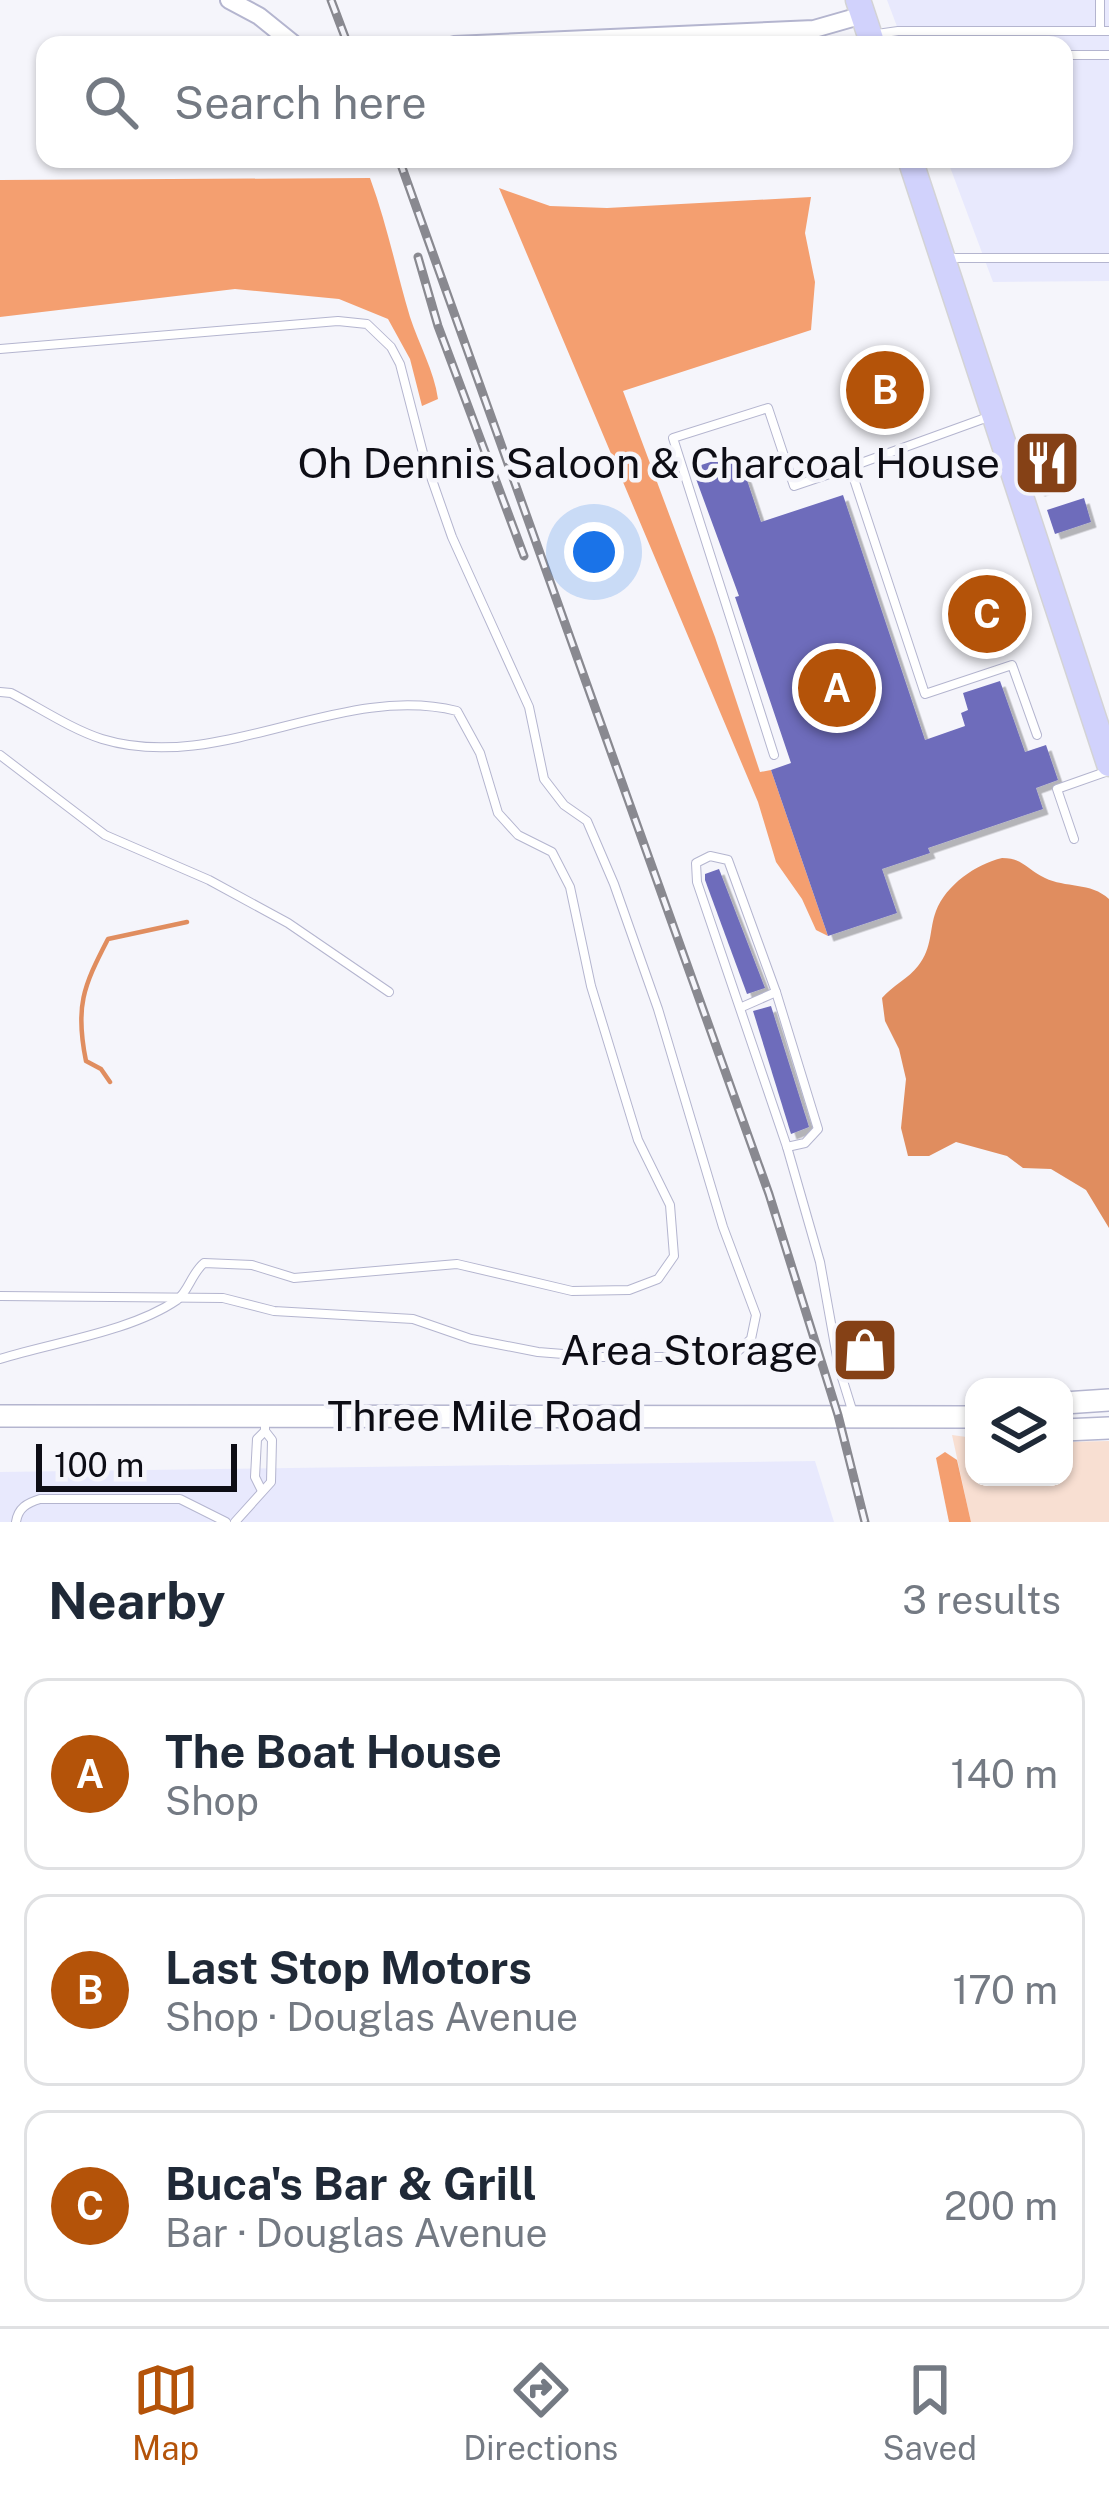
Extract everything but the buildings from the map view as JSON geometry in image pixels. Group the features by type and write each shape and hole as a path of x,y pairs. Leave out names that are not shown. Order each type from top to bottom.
{"main road":[{"path":"913,168 1109,767"}],"street":[{"path":"229,0 259,16 273,36"},
{"path":"818,36 866,24"},
{"path":"1073,1402 1109,1400"},
{"name":"Three Mile Road","path":"0,1416 265,1423 965,1416"},
{"path":"1073,1430 1109,1428"}],"lane":[{"path":"866,24 898,31 1105,31 1100,0"},
{"path":"1073,55 1109,55"},
{"path":"943,257 1109,258"},
{"path":"0,349 338,321 367,324 391,347 452,537 529,707 544,779 564,805 587,821 614,884 658,1009 723,1227 756,1315 751,1339 737,1352 690,1358 601,1358 471,1339 413,1319 274,1311 224,1298 0,1296"},
{"path":"774,755 673,437 768,408 794,486 994,415"},
{"path":"850,467 925,694 1012,664 1036,735"},
{"path":"0,692 11,693 102,739 151,746 197,744 374,707 424,704 457,711 481,753 498,813 518,836 553,852 569,887 591,986 638,1140 670,1205 674,1256 658,1279 629,1290 572,1291 457,1264 294,1278 252,1265 204,1264 192,1273 183,1296 151,1315 0,1359"},
{"path":"0,754 105,835 209,880 288,923 389,992"},
{"path":"1074,839 1057,789 1109,767"},
{"path":"787,1147 805,1143 818,1130 776,992 728,860 710,856 696,863 697,882 787,1147 820,1262 839,1368 854,1416"},
{"path":"742,1007 776,992"},
{"path":"262,1491 255,1477 257,1439 265,1423"},
{"path":"235,1522 271,1482 272,1440 265,1423"},
{"path":"16,1522 17,1513 27,1503 40,1499 180,1499 226,1522"}],"shaded area":[{"path":"887,0 1109,0 1109,281 993,282 950,168 1073,168 1073,36 901,36"},
{"path":"370,178 436,388 438,399 422,406 410,359 388,319 339,299 235,289 0,317 0,180"},
{"path":"499,188 550,206 607,208 811,197 805,233 815,282 811,330 623,391 760,772 771,770 828,936 816,930 802,899 776,862 758,802"},
{"path":"1002,858 1109,899 1109,1228 1086,1190 1051,1169 1023,1168 1007,1156 956,1142 929,1156 908,1156 901,1128 906,1079 899,1049 885,1021 882,998 923,959 936,911 954,884"},
{"path":"952,1435 965,1437 965,1486 1073,1486 1073,1442 1109,1441 1109,1522 971,1522"},
{"path":"945,1452 957,1460 971,1522 949,1522 936,1458"},
{"path":"815,1461 834,1522 0,1522 0,1472"}],"waterway":[{"path":"110,1082 101,1069 86,1061 81,1026 87,984 99,956 108,939 187,922"}],"railway":[{"path":"331,0 345,36"},
{"path":"402,168 769,1194 838,1415 865,1522"},
{"path":"418,257 438,326 524,556"}],"place":[{"name":"Last Stop Motors","path":"885,390"},
{"name":"Oh Dennis Saloon & Charcoal House","path":"1047,463"},
{"name":"Buca's Bar & Grill","path":"987,614"},
{"name":"The Boat House","path":"837,688"},
{"name":"Area Storage","path":"865,1350"}]}
